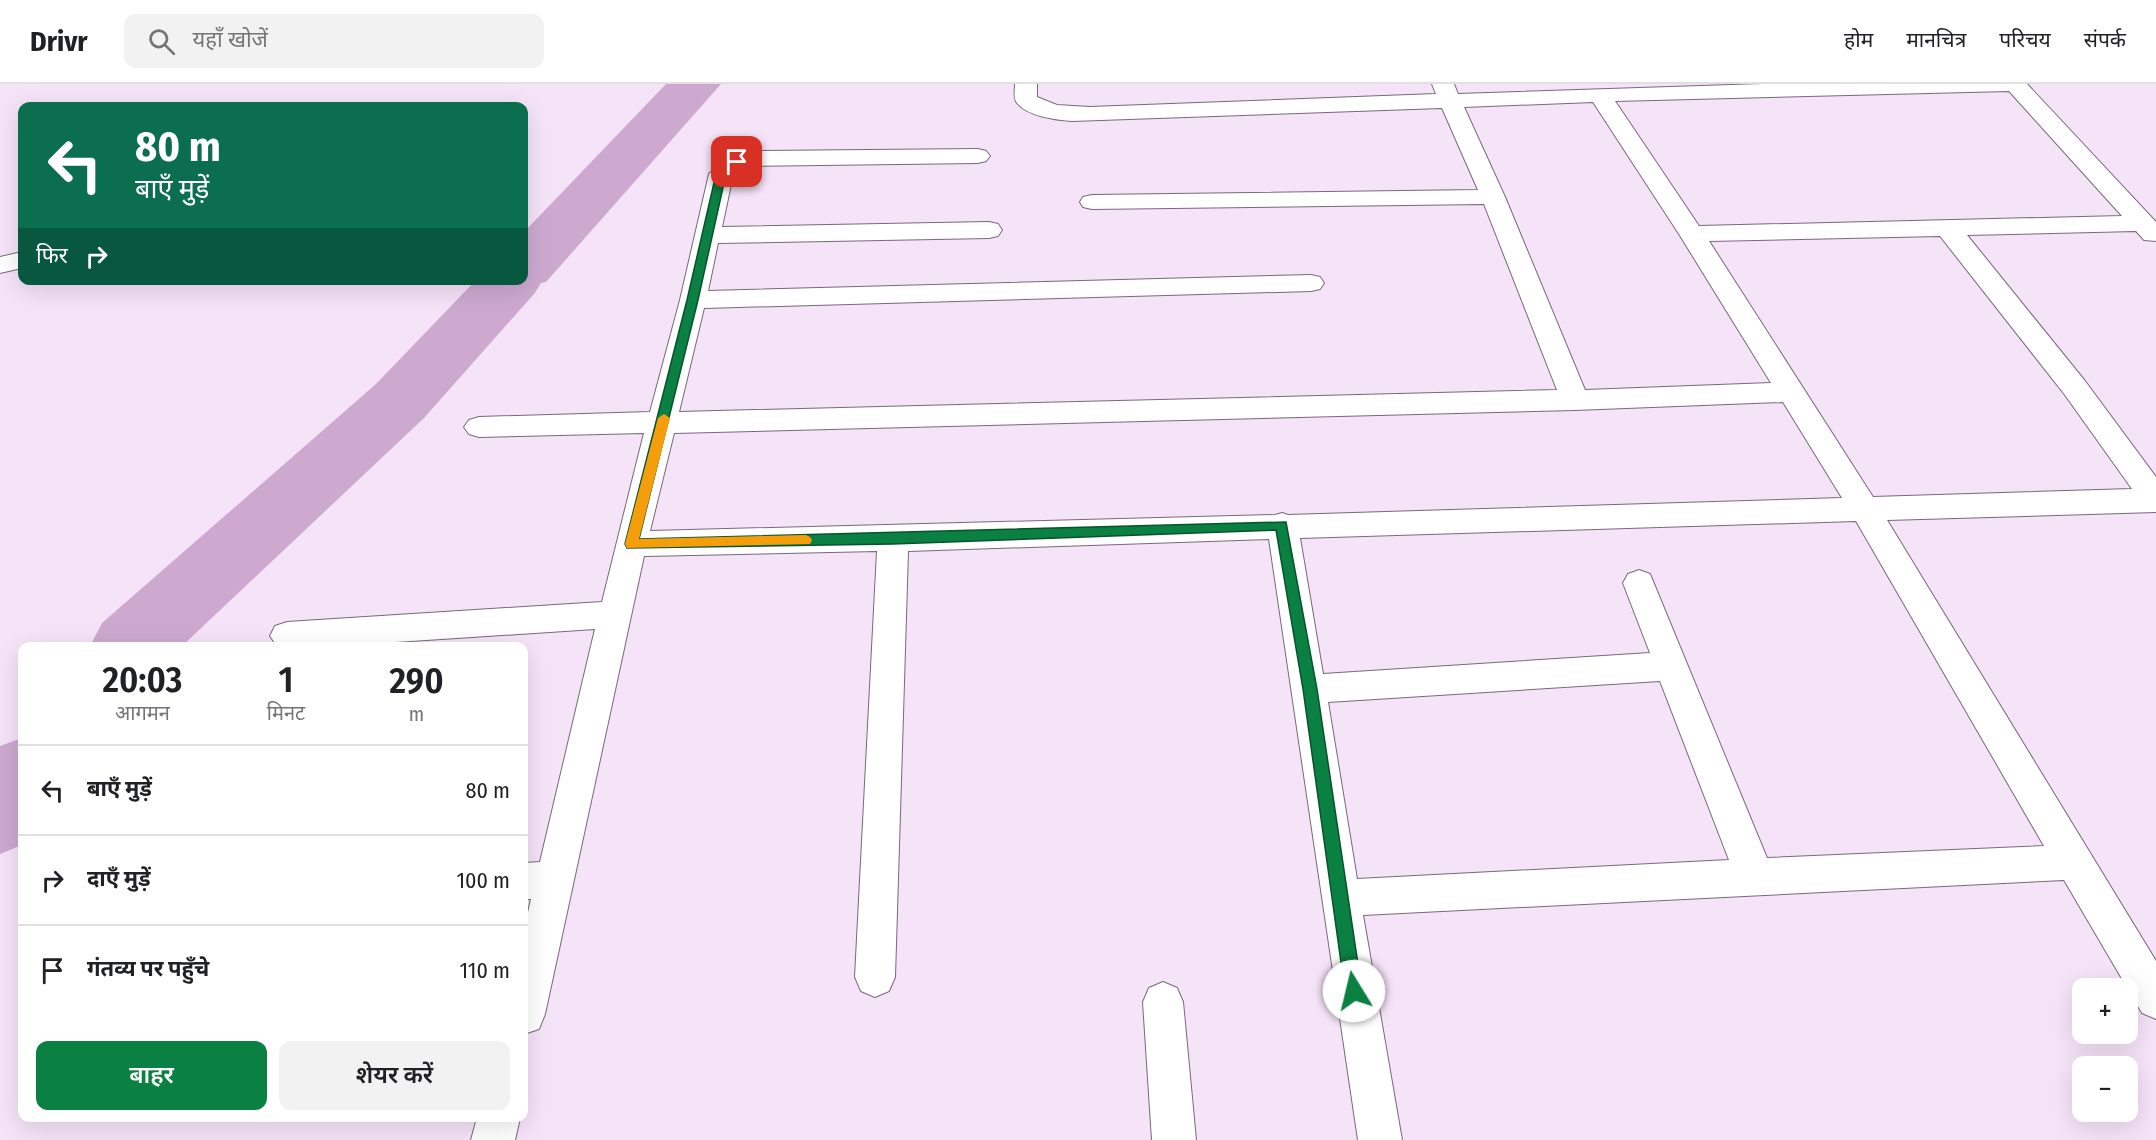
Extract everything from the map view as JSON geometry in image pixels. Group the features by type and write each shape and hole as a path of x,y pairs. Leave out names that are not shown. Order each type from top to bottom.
{"street":[{"path":"1026,84 1026,100 1046,111 1059,114 1447,93 1600,95 1702,88 2015,84 2149,230"},
{"path":"1447,93 1493,197 1575,400"},
{"path":"1600,95 1692,234 1864,508 2156,999"},
{"path":"528,980 540,880 615,614 693,300 721,174 726,167 753,158 978,156"},
{"path":"1092,202 1493,197"},
{"path":"1692,234 1946,226 2149,230"},
{"path":"1946,226 2075,388 2156,500"},
{"path":"708,235 989,230"},
{"path":"0,265 18,261"},
{"path":"693,300 1311,283"},
{"path":"479,427 1575,400 1791,392"},
{"path":"631,544 2156,500"},
{"path":"1282,525 1310,689 1340,898 1380,1140"},
{"path":"875,976 893,538"},
{"path":"1639,583 1755,877"},
{"path":"287,636 615,614"},
{"path":"1310,689 1672,666"},
{"path":"1340,898 2073,862"},
{"path":"1163,1002 1174,1140"},
{"path":"493,1140 498,1122"}],"waterway":[{"path":"528,264 695,84"},
{"path":"134,642 400,401 507,285"},
{"path":"0,814 18,781"}],"slow traffic":[{"path":"664,418 631,544 806,540"}],"route":[{"path":"737,162 726,167 721,174 693,300 631,544 1282,525 1310,689 1354,991"}]}
